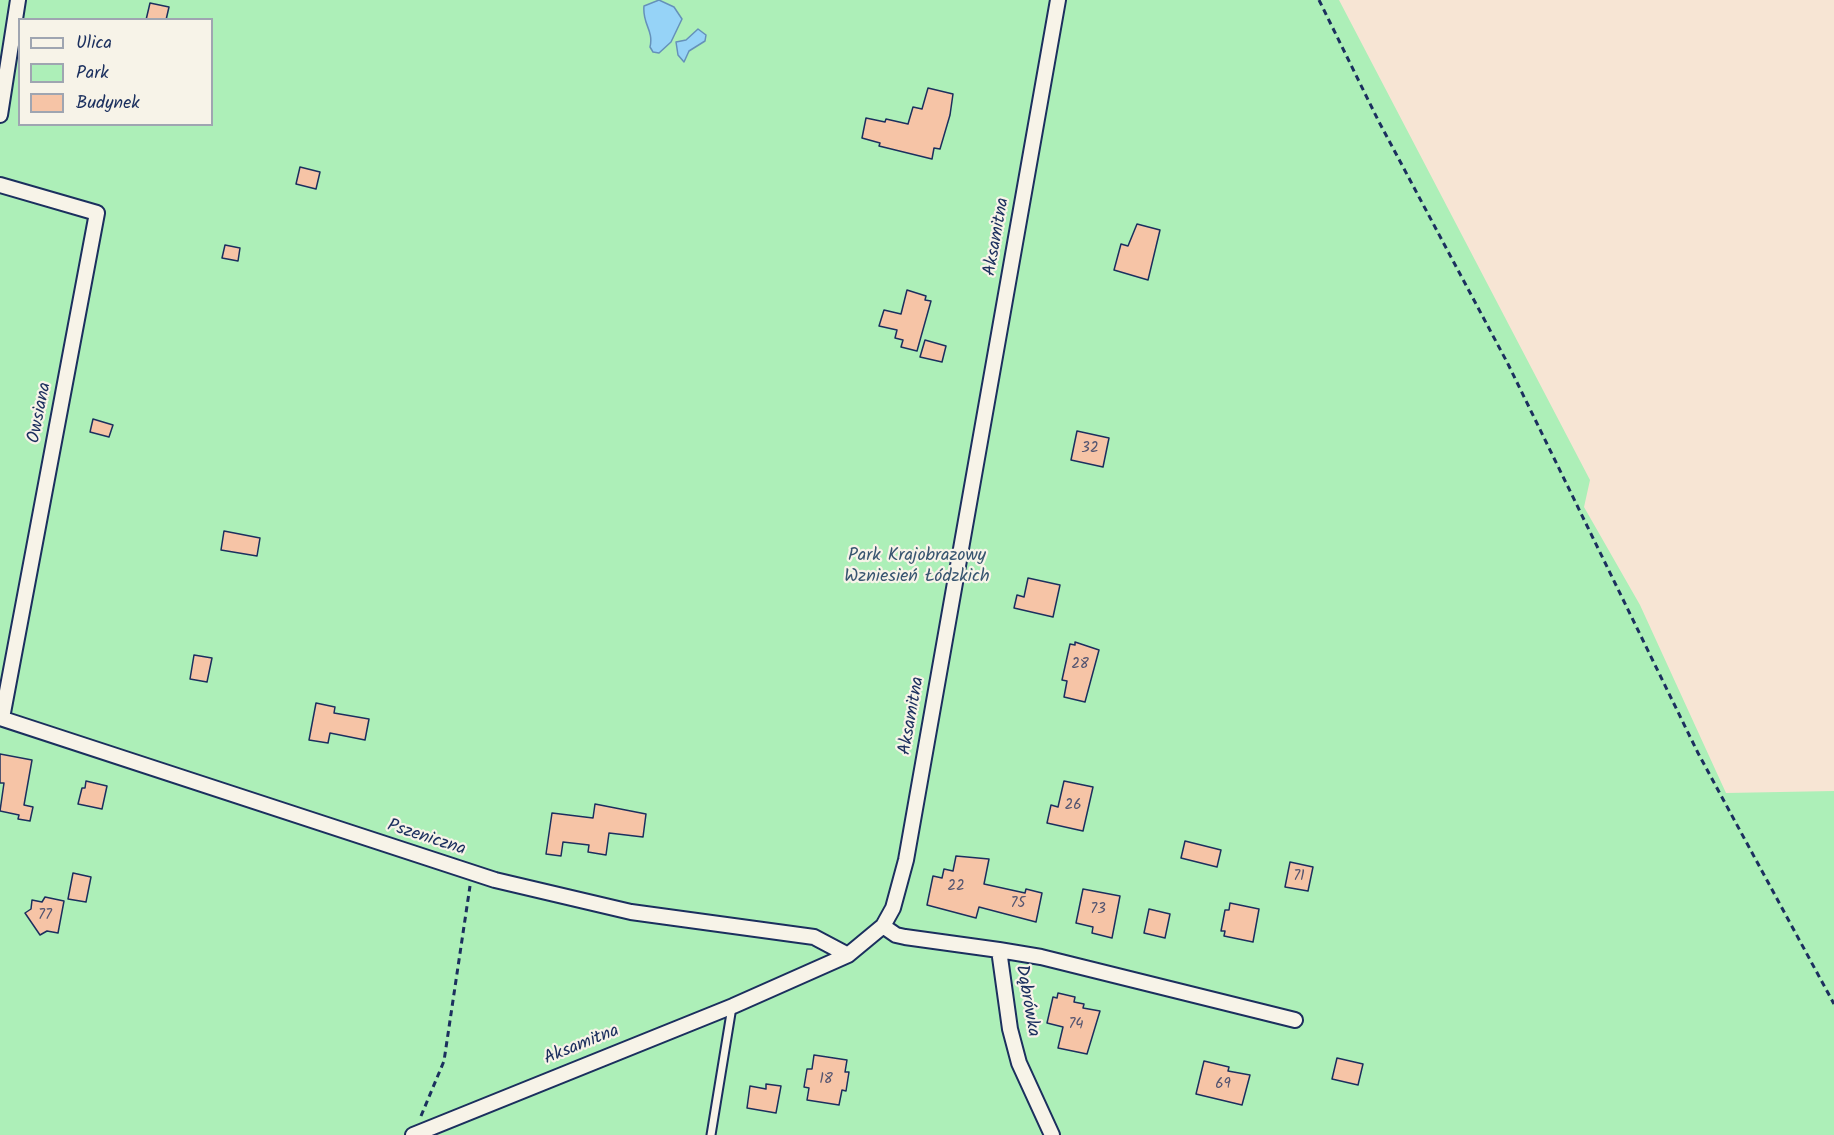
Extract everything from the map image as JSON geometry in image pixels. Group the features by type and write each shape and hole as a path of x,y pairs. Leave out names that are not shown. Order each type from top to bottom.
{"street":[{"path":"0,116 18,0"},
{"name":"Aksamitna","path":"413,1135 733,1006 848,955 883,926 893,908 906,860 1058,0"},
{"name":"Owsiana","path":"0,185 97,213 1,718"},
{"name":"Pszeniczna","path":"1,718 471,872 631,912 814,937 848,955"},
{"name":"Dąbrówka","path":"883,926 896,935 999,950 1010,1029 1019,1063 1052,1135"},
{"path":"999,950 1041,957 1295,1020"}],"lane":[{"path":"711,1135 733,1006"}],"path":[{"path":"1319,0 1378,120 1508,364 1698,753 1834,1004"},
{"path":"413,1135 444,1061 467,915 471,872"}],"green space":[{"name":"Park Krajobrazowy Wzniesień Łódzkich","path":"0,0 1339,0 1590,480 1584,507 1640,605 1726,793 1834,791 1834,1135 0,1135"}],"water":[{"path":"659,0 674,7 682,19 671,42 659,53 653,52 650,47 651,41 644,6"},
{"path":"698,29 706,35 705,41 689,51 684,62 678,55 676,42 686,40"}],"building":[{"path":"150,3 169,7 166,18 146,18"},
{"path":"928,88 953,94 950,115 940,149 934,148 932,159 879,146 880,143 862,138 866,118 885,122 886,119 908,124 913,107 922,109"},
{"path":"300,167 320,172 316,189 296,184"},
{"path":"1137,224 1160,230 1148,280 1114,270 1121,244 1128,246"},
{"path":"225,245 240,248 238,261 222,258"},
{"path":"907,290 926,296 925,300 931,301 917,351 901,347 903,340 895,338 897,330 879,326 884,310 901,314"},
{"path":"925,340 946,346 942,362 920,357"},
{"path":"93,419 113,425 109,437 90,432"},
{"path":"1077,431 1109,438 1103,467 1071,460"},
{"path":"224,531 260,538 257,556 221,550"},
{"path":"1028,578 1060,585 1053,617 1014,608 1017,595 1024,597"},
{"path":"1075,642 1099,650 1085,702 1064,697 1067,681 1062,680 1070,644 1075,645"},
{"path":"194,655 212,658 207,682 190,679"},
{"path":"316,703 335,707 334,713 369,719 365,740 330,733 328,743 309,740"},
{"path":"0,754 32,760 24,805 33,807 30,821 18,819 19,815 0,811 4,783 0,783"},
{"path":"86,781 107,786 102,809 78,804"},
{"path":"1064,781 1093,787 1083,831 1047,823 1051,805 1058,807"},
{"path":"595,804 646,814 643,837 609,833 606,855 588,852 589,845 563,842 561,856 546,854 552,813 593,818"},
{"path":"1185,841 1221,850 1217,867 1181,858"},
{"path":"956,856 989,859 984,884 1025,893 1026,889 1042,893 1036,922 979,907 976,918 927,905 933,876 942,878 944,869 953,871"},
{"path":"1290,862 1313,867 1308,891 1285,887"},
{"path":"73,873 91,877 86,902 68,899"},
{"path":"1083,889 1120,896 1112,938 1092,933 1093,927 1076,923"},
{"path":"45,897 64,901 58,933 47,931 40,935 25,913 31,909 32,900 42,902"},
{"path":"1230,903 1259,909 1253,942 1224,936 1225,931 1221,931 1225,910 1229,910"},
{"path":"1149,909 1170,914 1165,938 1144,933"},
{"path":"1058,993 1075,997 1074,1002 1084,1004 1083,1008 1100,1011 1087,1054 1058,1048 1063,1027 1047,1023 1053,997 1057,998"},
{"path":"814,1055 847,1060 845,1072 849,1072 846,1091 842,1090 839,1105 807,1100 809,1088 804,1087 807,1069 812,1069"},
{"path":"1337,1058 1363,1064 1358,1085 1332,1079"},
{"path":"1204,1061 1229,1067 1228,1071 1250,1075 1242,1105 1196,1094"},
{"path":"766,1084 781,1086 776,1113 747,1108 750,1086 766,1089"}]}
